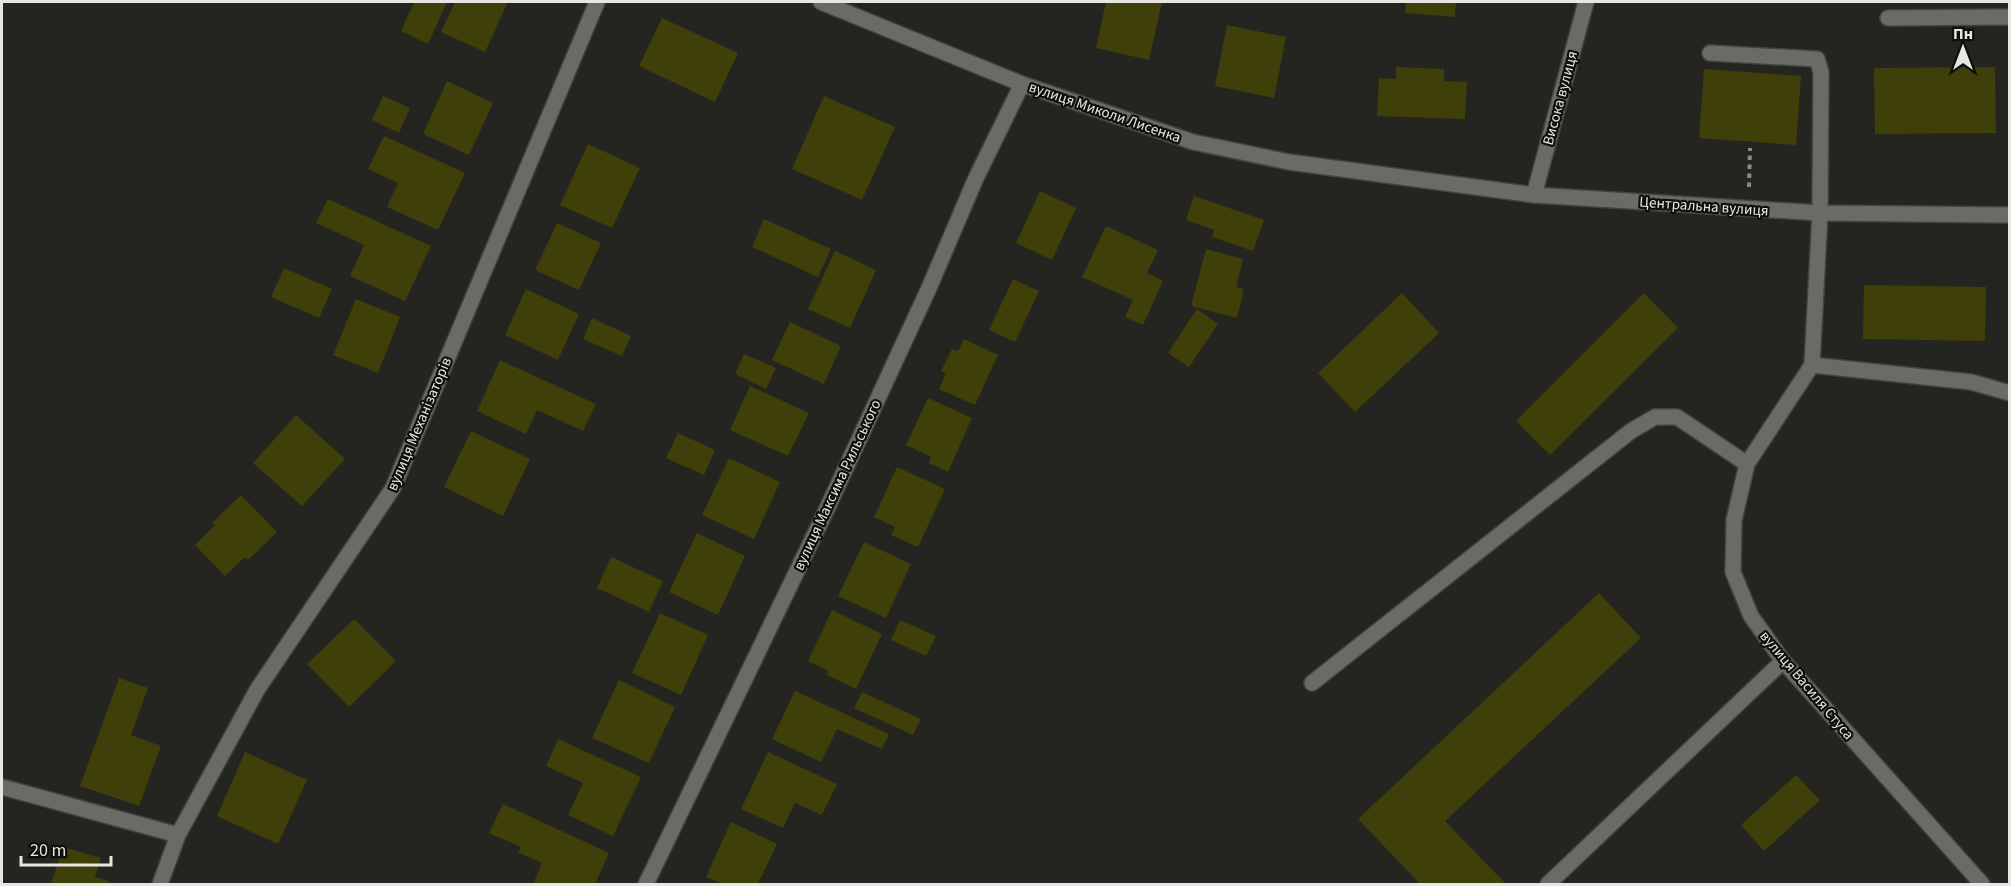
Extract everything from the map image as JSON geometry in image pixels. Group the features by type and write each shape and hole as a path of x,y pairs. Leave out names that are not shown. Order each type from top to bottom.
{"street":[{"name":"вулиця Механізаторів","path":"160,885 178,836 257,690 393,488 597,2"},
{"name":"вулиця Миколи Лисенка","path":"821,2 1022,84 1193,142 1289,162 1400,178"},
{"name":"Висока вулиця","path":"1534,195 1586,2"},
{"path":"1888,18 2010,17"},
{"path":"1710,53 1817,59 1821,72 1820,213 1812,365 1971,382 2010,393"},
{"name":"вулиця Максима Рильського","path":"646,885 825,513 929,288 976,178 1022,84"},
{"name":"Центральна вулиця","path":"1400,178 1534,195 1820,213 2010,215"},
{"name":"вулиця Василя Стуса","path":"1812,365 1747,464 1734,520 1732,572 1751,616 1783,661 1982,885"},
{"path":"1312,683 1631,431 1655,417 1677,417 1747,464"},
{"path":"1548,885 1783,661"},
{"path":"2,787 178,836"}],"path":[{"path":"1748,208 1750,148"}],"building":[{"path":"414,2 447,2 428,44 401,31"},
{"path":"455,2 508,2 485,52 441,32"},
{"path":"1106,2 1162,2 1149,60 1096,48"},
{"path":"1406,2 1456,2 1455,17 1405,13"},
{"path":"662,18 738,53 715,102 639,66"},
{"path":"1227,25 1286,37 1274,98 1215,86"},
{"path":"1396,67 1444,69 1444,81 1467,82 1465,119 1377,116 1379,78 1396,79"},
{"path":"1995,67 1996,133 1875,134 1874,68"},
{"path":"1704,69 1801,76 1796,145 1699,138"},
{"path":"447,81 493,103 469,155 423,134"},
{"path":"383,96 410,108 399,133 372,120"},
{"path":"824,96 895,127 862,200 792,169"},
{"path":"384,136 465,173 438,230 387,207 398,183 368,169"},
{"path":"588,144 640,168 612,228 560,205"},
{"path":"1040,191 1076,208 1052,260 1016,243"},
{"path":"1194,196 1264,220 1253,251 1212,237 1214,230 1186,220"},
{"path":"328,199 431,246 405,301 350,276 364,245 316,223"},
{"path":"764,219 831,249 818,277 752,247"},
{"path":"557,223 601,243 579,290 535,270"},
{"path":"1106,226 1158,250 1147,273 1163,281 1143,325 1125,317 1133,300 1082,277"},
{"path":"1206,249 1243,259 1236,287 1244,289 1237,318 1191,306"},
{"path":"835,251 876,270 850,328 808,309"},
{"path":"284,268 332,289 319,318 271,297"},
{"path":"1013,279 1039,291 1015,342 989,330"},
{"path":"1864,285 1986,287 1985,341 1863,339"},
{"path":"526,289 579,314 558,360 505,335"},
{"path":"1402,293 1439,333 1355,412 1318,373"},
{"path":"1644,293 1678,328 1550,455 1516,421"},
{"path":"356,299 400,317 378,373 333,355"},
{"path":"1197,309 1218,324 1189,367 1168,353"},
{"path":"592,318 631,336 622,356 583,339"},
{"path":"790,322 841,346 824,384 772,360"},
{"path":"964,339 998,355 975,405 939,389 946,374 941,371 952,349 958,351"},
{"path":"744,354 776,368 766,389 735,374"},
{"path":"500,360 596,404 583,431 537,410 526,434 477,411"},
{"path":"750,386 809,413 788,456 730,430"},
{"path":"928,398 972,418 948,472 929,463 931,457 906,445"},
{"path":"296,415 345,459 302,506 253,463"},
{"path":"471,431 530,459 503,516 444,487"},
{"path":"678,433 715,450 704,475 666,458"},
{"path":"729,458 780,482 754,539 702,515"},
{"path":"897,467 945,489 918,547 891,535 895,527 874,517"},
{"path":"241,495 277,532 248,560 245,557 225,576 195,545 215,525 212,523"},
{"path":"697,533 745,556 718,615 669,592"},
{"path":"864,542 911,564 886,618 838,596"},
{"path":"611,557 663,581 649,612 597,588"},
{"path":"1599,593 1641,638 1445,821 1506,884 1420,884 1358,819"},
{"path":"832,610 882,634 856,689 827,675 828,671 808,661"},
{"path":"660,613 708,635 681,695 632,673"},
{"path":"354,619 396,661 349,707 307,664"},
{"path":"900,620 936,636 926,656 891,640"},
{"path":"119,678 148,688 131,735 161,746 139,806 80,786"},
{"path":"619,680 675,707 649,763 592,738"},
{"path":"795,691 889,734 882,749 837,729 821,762 772,739"},
{"path":"862,692 921,719 913,735 854,708"},
{"path":"558,739 641,777 613,836 568,815 583,783 546,766"},
{"path":"245,752 307,780 278,844 217,816"},
{"path":"768,752 837,784 822,815 795,803 783,828 741,809"},
{"path":"1796,775 1820,800 1764,851 1741,825"},
{"path":"503,804 609,853 595,884 533,884 542,863 518,852 521,847 489,833"},
{"path":"731,822 777,844 758,884 723,884 706,877"},
{"path":"63,847 101,858 95,877 109,881 108,884 51,884"}]}
